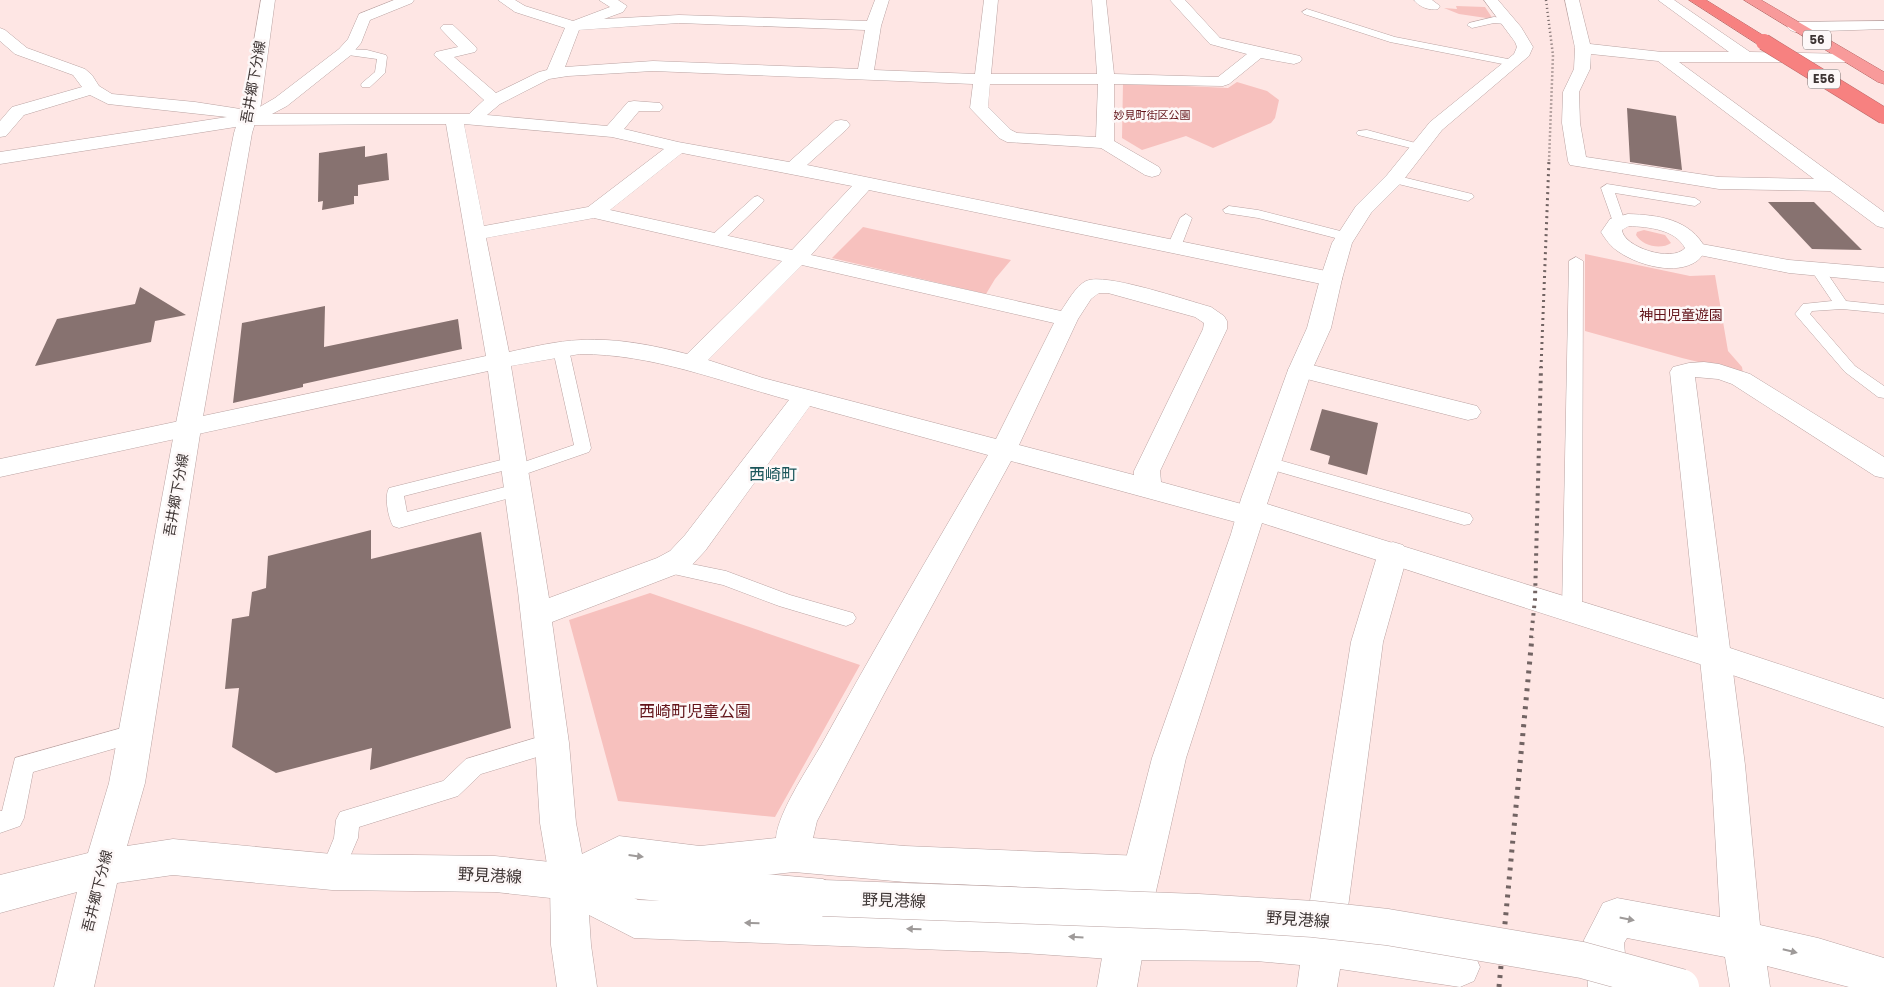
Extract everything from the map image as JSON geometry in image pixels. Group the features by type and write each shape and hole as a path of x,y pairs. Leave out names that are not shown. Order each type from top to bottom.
{"highway":[{"name":"E56","path":"1696,0 1884,116"},
{"name":"E56","path":"1704,0 1730,20"},
{"name":"56","path":"1751,0 1845,57 1882,77"}],"street":[{"name":"吾井郷下分線","path":"74,987 102,867 127,783 188,428 243,133 248,120 268,0"},
{"path":"505,0 520,9 573,26 648,20 724,20 873,26"},
{"path":"520,9 541,0"},
{"path":"554,73 573,26 618,9 620,6 606,0"},
{"path":"865,74 873,26 882,0"},
{"path":"991,0 979,108 1005,134 1013,138 1106,143 1152,172"},
{"path":"1099,0 1106,79 1106,143"},
{"path":"1177,0 1215,41 1256,52 1294,59"},
{"path":"1117,987 1125,940 1169,758 1300,370 1319,328 1330,279 1342,243 1363,210 1394,179 1436,126 1513,63 1525,47 1523,39 1500,20 1491,0"},
{"path":"1572,0 1583,48 1582,69 1571,92 1571,123 1577,161 1719,183 1833,185"},
{"path":"1665,0 1748,58"},
{"path":"248,120 280,102 345,52 354,44 364,17 396,2"},
{"path":"724,20 733,6"},
{"path":"1795,27 1884,25"},
{"path":"448,28 469,49 442,55 494,100"},
{"path":"0,33 21,51 79,72 86,78 92,89 108,99 219,110 230,112 248,120"},
{"path":"1583,48 1662,57 1845,57"},
{"path":"0,55 21,51"},
{"path":"464,119 517,87 554,73 653,66 982,79 1223,81 1251,60 1256,52"},
{"path":"1662,57 1884,222"},
{"path":"0,132 18,111 92,89"},
{"path":"612,132 634,106 654,107"},
{"path":"464,119 476,234 498,361 536,616 552,743 558,823 569,882 571,945 577,987"},
{"path":"0,174 5,157 248,120 464,119 612,132 1330,279"},
{"path":"793,168 841,125"},
{"path":"594,212 678,147"},
{"path":"692,363 796,259 864,184"},
{"path":"476,234 594,212 1067,319"},
{"path":"1640,220 1666,226 1688,237 1694,243 1696,249 1693,255 1686,259 1675,261 1646,257 1627,249 1614,239 1611,232 1613,226 1619,222 1640,220"},
{"path":"1696,249 1734,258 1818,270 1884,275"},
{"path":"794,854 795,832 801,816 873,682 1004,449 1067,319 1084,295 1094,286 1109,286 1203,312 1216,321 1215,329 1147,471 1148,488"},
{"path":"0,468 498,361 580,347 616,348 648,352 692,363 754,383 1148,488 1251,513 1393,553 1795,682 1884,714"},
{"path":"1750,987 1740,922 1728,765 1682,372 1694,368 1731,375 1741,379 1884,469"},
{"path":"1300,370 1468,412"},
{"path":"536,616 667,566 680,558 695,543 805,396"},
{"path":"1317,987 1368,642 1393,553"},
{"path":"569,882 619,854 700,864 794,854 905,864 1141,874"},
{"name":"野見港線","path":"0,894 102,867 173,857 332,872 495,874 569,882 628,880 823,898 1198,912 1359,924 1582,960 1681,987"},
{"path":"569,882 634,919 1023,933 1125,940 1256,941 1322,947 1460,967"},
{"path":"1608,987 1604,940 1617,917 1743,940 1847,965 1884,978"}],"lane":[{"path":"1307,12 1393,40 1457,46 1513,63"},
{"path":"1470,21 1500,20"},
{"path":"345,52 367,53 382,57 383,64 380,73 366,85"},
{"path":"1362,133 1419,147"},
{"path":"1394,179 1468,197"},
{"path":"1619,222 1607,188 1696,202"},
{"path":"716,239 758,200"},
{"path":"1229,210 1258,214 1347,237"},
{"path":"1174,247 1186,218"},
{"path":"1572,610 1576,261"},
{"path":"1818,270 1842,305"},
{"path":"1884,308 1842,305 1808,307 1802,314 1835,349 1850,369 1884,393"},
{"path":"514,475 395,492 399,521 583,448 561,350"},
{"path":"1268,463 1464,519"},
{"path":"667,566 726,578 786,601 846,618"},
{"path":"0,822 12,818 23,765 136,733"},
{"path":"332,872 346,838 348,820 450,789 474,766 552,743"}],"green space":[{"path":"1456,6 1485,7 1493,19 1459,14 1444,8 1457,9"},
{"name":"妙見町街区公園","path":"1237,82 1267,91 1279,100 1275,118 1271,123 1213,148 1186,136 1142,150 1122,138 1123,83 1228,88"},
{"path":"863,227 1011,260 995,279 986,294 832,258"},
{"path":"1644,230 1665,235 1671,243 1662,246 1647,244 1636,235 1637,232"},
{"name":"神田児童遊園","path":"1585,254 1690,276 1715,275 1728,351 1742,367 1743,373 1585,331"},
{"name":"西崎町児童公園","path":"650,593 860,665 775,817 618,801 569,620"}],"building":[{"path":"1627,108 1676,116 1682,170 1630,162"},
{"path":"365,146 365,157 387,153 389,180 358,185 358,196 354,196 354,204 322,210 323,201 318,202 319,153"},
{"path":"1768,202 1814,202 1862,250 1812,249"},
{"path":"140,287 186,315 155,321 151,342 35,366 57,319 135,304"},
{"path":"325,306 324,347 458,319 462,349 303,384 303,387 233,403 242,323"},
{"path":"1322,409 1378,423 1367,475 1328,464 1330,456 1310,450"},
{"path":"371,530 371,559 481,532 511,728 370,770 372,748 276,773 232,747 239,688 225,689 232,619 249,616 252,592 266,588 268,556"}],"railway":[{"path":"1546,0 1553,55 1549,161"},
{"path":"1541,368 1549,159"},
{"path":"1531,638 1535,599 1541,367"},
{"path":"1499,987 1532,637"}],"district":[{"name":"西崎町","path":"773,474"}]}
